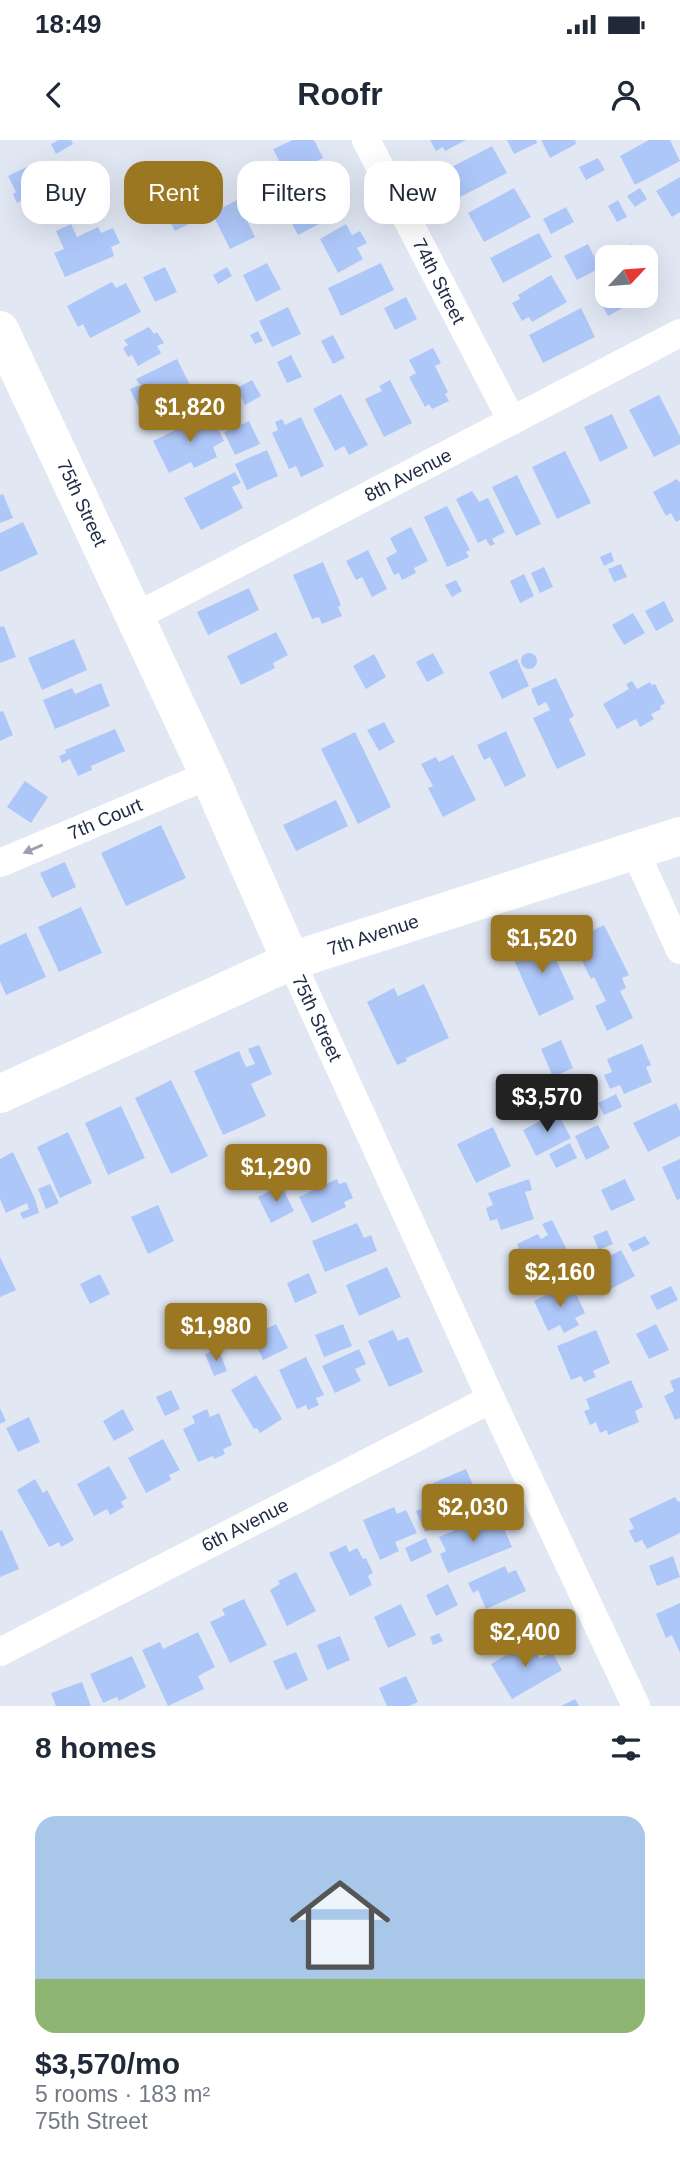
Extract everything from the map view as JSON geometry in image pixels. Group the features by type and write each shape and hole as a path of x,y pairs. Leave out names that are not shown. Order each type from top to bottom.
{"street":[{"name":"74th Street","path":"366,140 512,421"},
{"name":"75th Street","path":"0,330 209,775 491,1399 636,1706"},
{"name":"8th Avenue","path":"135,617 680,333"},
{"name":"7th Court","path":"0,863 209,775"},
{"name":"7th Avenue","path":"0,1094 291,961 680,836"},
{"path":"635,851 680,950"},
{"name":"6th Avenue","path":"0,1652 491,1399"}],"building":[{"path":"59,140 71,140 73,144 56,154 51,144"},
{"path":"293,140 314,140 323,158 317,161 279,161 273,149"},
{"path":"430,140 466,140 445,151 443,147 436,151"},
{"path":"507,140 536,140 537,143 514,154"},
{"path":"541,140 575,140 576,144 550,158"},
{"path":"649,140 670,140 680,161 635,185 620,156"},
{"path":"492,146 507,173 460,197 460,163"},
{"path":"598,158 605,170 586,180 579,167"},
{"path":"21,170 21,201 17,203 13,194 16,192 8,176"},
{"path":"680,177 680,212 672,217 656,191"},
{"path":"514,188 531,217 484,242 468,213"},
{"path":"640,188 647,199 635,207 627,196"},
{"path":"237,200 237,224 249,224 255,237 230,249 218,224 223,224 223,207"},
{"path":"618,200 627,217 617,222 608,206"},
{"path":"566,207 574,222 551,234 543,219"},
{"path":"71,224 77,237 98,227 101,233 113,228 120,243 111,247 114,256 65,277 54,253 64,249 56,231"},
{"path":"171,224 189,224 175,231"},
{"path":"292,224 319,224 298,235"},
{"path":"346,224 352,235 360,231 367,243 357,248 363,259 338,273 320,239"},
{"path":"539,233 552,257 503,283 490,258"},
{"path":"588,244 595,258 595,271 577,280 564,256"},
{"path":"267,263 281,289 256,302 243,275"},
{"path":"381,263 394,290 341,316 328,288"},
{"path":"165,267 177,292 155,302 143,277"},
{"path":"227,267 232,276 218,284 213,275"},
{"path":"551,275 567,302 532,322 529,317 522,321 512,303 520,299 518,295"},
{"path":"112,282 116,288 126,283 141,312 90,338 83,324 78,327 67,306"},
{"path":"406,297 417,319 395,330 384,308"},
{"path":"288,307 301,334 272,347 259,321"},
{"path":"581,308 595,337 543,363 529,335"},
{"path":"603,308 620,308 621,309 608,316"},
{"path":"149,327 154,334 157,332 164,343 157,346 161,353 138,366 132,355 128,357 123,348 128,345 124,340"},
{"path":"258,331 263,341 255,344 250,335"},
{"path":"333,335 345,358 333,364 321,341"},
{"path":"433,348 441,363 435,366 448,392 445,394 449,401 432,409 429,404 425,407 409,377 416,373 409,360"},
{"path":"291,355 302,377 287,383 277,362"},
{"path":"177,359 191,387 151,408 148,403 139,408 130,389 140,385 136,379"},
{"path":"252,380 261,396 245,405 237,388"},
{"path":"390,380 412,423 384,437 365,399 382,391 379,386"},
{"path":"341,394 368,445 349,455 344,446 335,451 313,409"},
{"path":"659,395 680,436 680,444 654,457 629,410"},
{"path":"210,413 224,441 213,447 217,457 194,468 191,462 169,473 153,441"},
{"path":"612,414 628,448 600,462 584,427"},
{"path":"301,417 324,466 301,477 296,466 289,469 272,433 278,430 275,422 282,419 285,425"},
{"path":"249,421 260,444 235,455 224,432"},
{"path":"267,450 278,476 247,490 235,464"},
{"path":"565,451 591,503 557,519 532,467"},
{"path":"235,472 241,483 232,487 243,508 201,530 184,498"},
{"path":"517,475 541,524 516,536 492,487"},
{"path":"677,479 680,483 680,520 676,522 671,513 666,516 653,492"},
{"path":"472,491 479,502 488,498 505,532 492,539 495,544 490,546 486,539 478,543 456,499"},
{"path":"3,494 13,518 0,523 0,495"},
{"path":"447,506 470,550 466,552 469,557 447,567 424,517"},
{"path":"23,522 38,554 0,572 0,533"},
{"path":"411,527 428,561 414,568 416,573 402,580 399,573 394,575 386,558 397,552 390,538"},
{"path":"368,550 387,589 372,597 362,577 356,580 346,561"},
{"path":"611,552 614,561 604,566 600,557"},
{"path":"323,562 341,605 338,607 342,616 322,624 319,617 312,619 293,575"},
{"path":"621,564 627,577 614,582 608,569"},
{"path":"544,567 553,587 540,593 531,573"},
{"path":"524,574 534,596 520,603 510,581"},
{"path":"456,580 462,591 452,597 445,585"},
{"path":"249,588 259,610 208,635 197,612"},
{"path":"664,601 674,621 656,631 645,611"},
{"path":"633,613 645,633 624,645 612,625"},
{"path":"4,626 16,657 0,663 0,627"},
{"path":"276,632 288,655 273,663 275,668 241,685 227,656"},
{"path":"74,639 87,670 42,690 28,658"},
{"path":"433,653 444,673 427,682 416,662"},
{"path":"529,653 537,661 529,669 521,661"},
{"path":"374,654 386,677 366,689 353,666"},
{"path":"517,659 529,686 502,699 489,672"},
{"path":"556,678 574,716 569,719 586,755 557,769 533,718 550,710 546,702 538,706 531,689"},
{"path":"632,681 637,689 650,682 651,685 655,684 665,703 660,706 661,709 651,714 654,719 640,727 636,719 617,729 603,704 629,689 626,684"},
{"path":"101,683 110,706 55,729 43,700 72,688 75,694"},
{"path":"3,711 13,735 0,741 0,712"},
{"path":"384,722 395,742 379,751 367,730"},
{"path":"115,729 125,751 91,766 92,770 78,776 70,759 62,763 59,756 66,753 65,750"},
{"path":"506,731 526,776 505,787 490,757 484,760 477,745"},
{"path":"355,732 391,807 358,824 321,749"},
{"path":"453,755 476,800 443,817 428,788 433,786 421,764 436,757 439,762"},
{"path":"25,781 48,797 31,823 7,807"},
{"path":"336,800 348,826 296,851 283,825"},
{"path":"161,825 186,878 126,906 101,853"},
{"path":"65,862 76,887 52,898 40,873"},
{"path":"81,907 102,953 59,972 38,927"},
{"path":"604,925 629,975 622,978 626,988 620,991 633,1018 607,1031 595,1006 606,1001 594,977 591,979 572,941"},
{"path":"26,933 46,977 6,995 0,981 0,945"},
{"path":"545,935 574,999 539,1016 510,951"},
{"path":"424,984 449,1038 397,1065 367,1002 394,988 398,996"},
{"path":"561,1040 573,1068 553,1077 541,1049"},
{"path":"642,1044 651,1065 646,1067 652,1082 624,1094 620,1085 610,1089 604,1075 612,1072 607,1059"},
{"path":"259,1045 272,1074 251,1084 266,1116 223,1135 194,1071 239,1051 246,1067 255,1064 248,1049"},
{"path":"171,1080 208,1156 171,1174 135,1098"},
{"path":"616,1094 622,1107 604,1115 598,1103"},
{"path":"676,1103 680,1111 680,1136 648,1152 633,1123"},
{"path":"121,1106 145,1158 108,1175 85,1123"},
{"path":"557,1112 571,1138 536,1156 523,1130"},
{"path":"598,1125 610,1148 586,1160 575,1136"},
{"path":"493,1127 511,1166 476,1183 457,1144"},
{"path":"68,1132 92,1183 60,1198 37,1147"},
{"path":"570,1143 577,1158 556,1168 549,1154"},
{"path":"13,1152 39,1213 23,1219 20,1213 29,1209 27,1203 6,1213 0,1199 0,1159"},
{"path":"680,1159 680,1199 677,1200 662,1167"},
{"path":"337,1179 339,1184 346,1182 353,1198 344,1202 346,1207 312,1223 299,1197"},
{"path":"529,1179 532,1190 525,1192 534,1219 501,1230 497,1219 490,1221 486,1208 493,1205 488,1193"},
{"path":"625,1179 635,1200 611,1211 601,1190"},
{"path":"50,1184 59,1203 46,1209 38,1189"},
{"path":"281,1185 294,1211 271,1223 258,1197"},
{"path":"158,1205 174,1241 148,1254 131,1217"},
{"path":"552,1220 571,1258 523,1282 508,1254 519,1248 517,1244 538,1234 541,1239 548,1235 542,1224"},
{"path":"357,1223 364,1238 371,1235 377,1251 325,1272 312,1241"},
{"path":"607,1230 613,1244 599,1250 593,1236"},
{"path":"645,1236 650,1244 633,1252 628,1244"},
{"path":"621,1250 635,1276 609,1290 595,1264"},
{"path":"0,1257 16,1290 0,1297"},
{"path":"387,1267 401,1297 359,1316 346,1285"},
{"path":"309,1273 317,1293 295,1303 287,1283"},
{"path":"100,1274 110,1294 90,1304 80,1284"},
{"path":"571,1283 585,1313 575,1318 579,1325 564,1333 560,1325 548,1331 534,1301"},
{"path":"671,1286 678,1300 657,1310 650,1296"},
{"path":"276,1324 288,1348 263,1360 252,1336"},
{"path":"343,1324 352,1346 324,1357 315,1335"},
{"path":"656,1324 669,1350 649,1359 636,1334"},
{"path":"393,1330 398,1341 408,1337 423,1372 389,1387 368,1341"},
{"path":"596,1330 610,1363 593,1371 596,1377 584,1382 581,1376 571,1380 557,1346"},
{"path":"218,1349 227,1371 214,1376 205,1354"},
{"path":"359,1349 366,1364 355,1369 361,1381 335,1393 322,1366"},
{"path":"306,1357 324,1395 316,1398 319,1405 308,1410 306,1405 297,1409 279,1370"},
{"path":"256,1375 282,1419 260,1433 257,1428 254,1429 231,1390"},
{"path":"680,1377 680,1418 675,1420 664,1396 674,1391 670,1381"},
{"path":"631,1380 643,1407 635,1411 639,1422 608,1435 607,1430 600,1433 596,1422 590,1425 584,1411 590,1409 586,1399"},
{"path":"171,1390 180,1409 165,1416 156,1397"},
{"path":"0,1408 6,1421 0,1424"},
{"path":"123,1409 134,1430 114,1441 103,1421"},
{"path":"207,1409 210,1417 219,1413 232,1445 223,1449 225,1454 198,1462 183,1429 195,1423 192,1416"},
{"path":"29,1417 40,1442 18,1452 6,1428"},
{"path":"163,1439 180,1470 169,1475 171,1480 146,1493 128,1458"},
{"path":"109,1466 127,1498 121,1502 124,1507 110,1515 107,1509 94,1516 77,1484"},
{"path":"466,1469 481,1504 448,1518 433,1483"},
{"path":"35,1479 43,1493 47,1490 74,1540 61,1547 59,1542 49,1547 17,1490"},
{"path":"675,1497 680,1501 680,1533 647,1549 642,1540 635,1543 629,1531 634,1528 629,1519"},
{"path":"429,1506 438,1526 425,1532 416,1511"},
{"path":"394,1507 397,1514 406,1510 417,1533 395,1542 399,1551 380,1560 363,1520"},
{"path":"491,1515 496,1527 502,1524 512,1547 448,1573 440,1554 446,1551 439,1537"},
{"path":"2,1530 19,1569 0,1577 0,1531"},
{"path":"426,1538 432,1552 411,1562 405,1548"},
{"path":"346,1545 349,1552 357,1548 363,1559 366,1558 373,1573 368,1576 372,1585 350,1596 329,1553"},
{"path":"673,1556 680,1577 657,1586 649,1566"},
{"path":"505,1566 508,1573 516,1570 526,1591 486,1609 478,1590 473,1593 468,1583"},
{"path":"296,1572 316,1611 287,1626 270,1590 280,1584 278,1581"},
{"path":"448,1584 458,1605 436,1616 426,1595"},
{"path":"244,1599 267,1645 230,1663 210,1622 225,1615 222,1609"},
{"path":"680,1603 680,1653 672,1635 666,1638 656,1614"},
{"path":"401,1604 416,1635 388,1648 374,1617"},
{"path":"198,1632 215,1667 198,1676 204,1689 168,1706 142,1650 160,1642 163,1649"},
{"path":"439,1633 443,1641 433,1645 430,1637"},
{"path":"340,1636 350,1660 327,1670 317,1645"},
{"path":"530,1641 540,1659 552,1652 562,1670 512,1699 491,1664"},
{"path":"296,1652 308,1680 286,1690 273,1661"},
{"path":"132,1656 146,1687 119,1701 117,1697 103,1703 90,1674"},
{"path":"406,1676 418,1702 409,1706 387,1706 379,1688"},
{"path":"82,1682 91,1706 56,1706 51,1693"},
{"path":"575,1699 579,1706 561,1706"}]}
